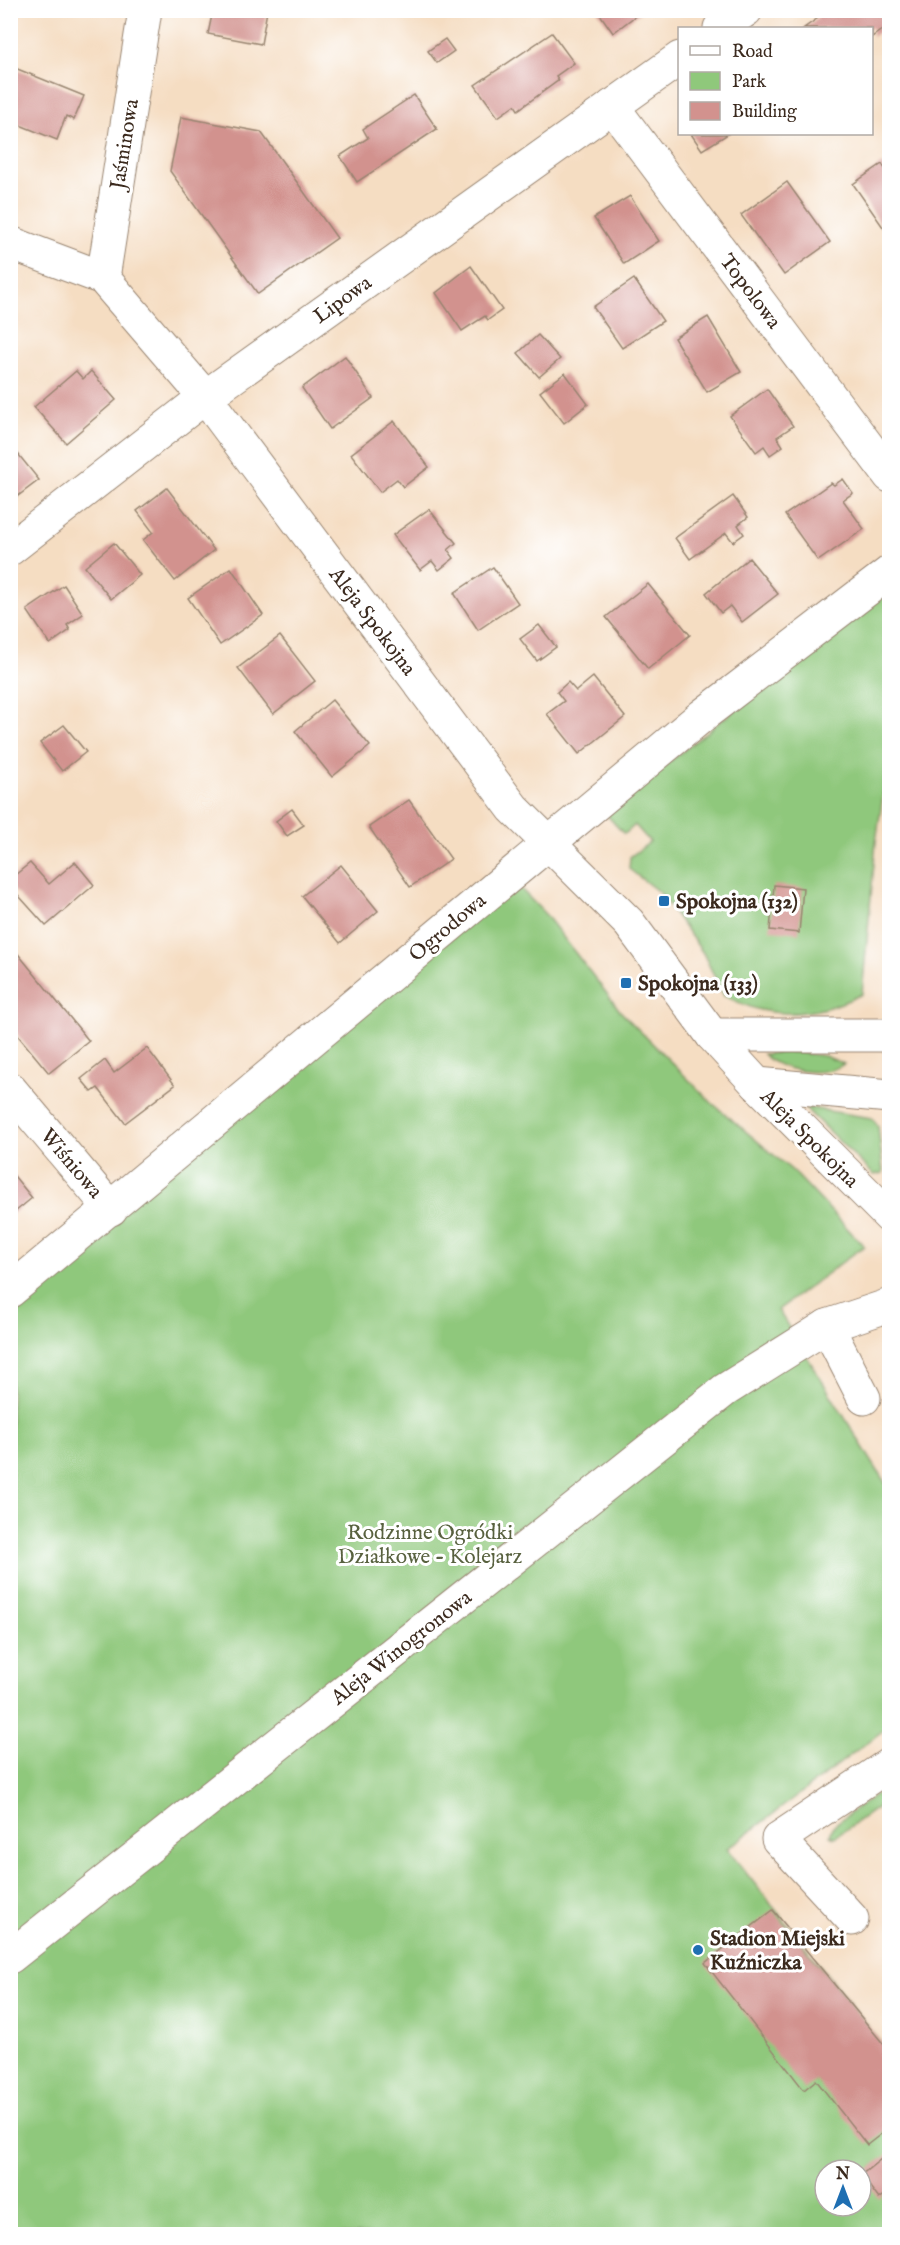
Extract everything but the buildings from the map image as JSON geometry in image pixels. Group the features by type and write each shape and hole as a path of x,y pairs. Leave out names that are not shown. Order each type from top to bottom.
{"street":[{"name":"Jaśminowa","path":"103,278 144,10"},
{"path":"721,27 746,10"},
{"name":"Lipowa","path":"10,549 206,397 678,59"},
{"name":"Topolowa","path":"612,106 890,476"},
{"name":"Aleja Spokojna","path":"10,243 103,278 206,397 513,807 629,923 712,1035 756,1084 890,1217"},
{"name":"Ogrodowa","path":"10,1291 703,715 890,572"},
{"path":"712,1035 890,1035"},
{"name":"Aleja Spokojna","path":"756,1084 890,1096"},
{"name":"Wiśniowa","path":"10,1089 111,1209"},
{"name":"Aleja Winogronowa","path":"10,1956 725,1390 827,1326 890,1305"},
{"path":"827,1326 864,1398"},
{"path":"852,1919 778,1839 890,1764"}],"green space":[{"path":"889,587 889,753 876,842 862,994 825,1008 799,1013 756,1009 724,996 703,953 660,893 629,869 630,857 650,842 635,825 623,833 605,813"},
{"name":"Rodzinne Ogródki Działkowe - Kolejarz","path":"518,886 546,915 621,1012 712,1103 794,1172 864,1246 778,1310 889,1489 889,1726 727,1849 889,2052 890,2224 886,2234 11,2234 11,1281"},
{"path":"792,1052 825,1056 844,1064 826,1071 802,1071 780,1065 763,1054"},
{"path":"804,1107 872,1118 878,1126 883,1173 874,1175"},
{"path":"889,1785 889,1799 838,1835 834,1837 830,1835 834,1825"}],"place":[{"name":"Spokojna (132)","path":"664,901"},
{"name":"Spokojna (133)","path":"626,983"},
{"name":"Stadion Miejski Kuźniczka","path":"698,1950"}]}
